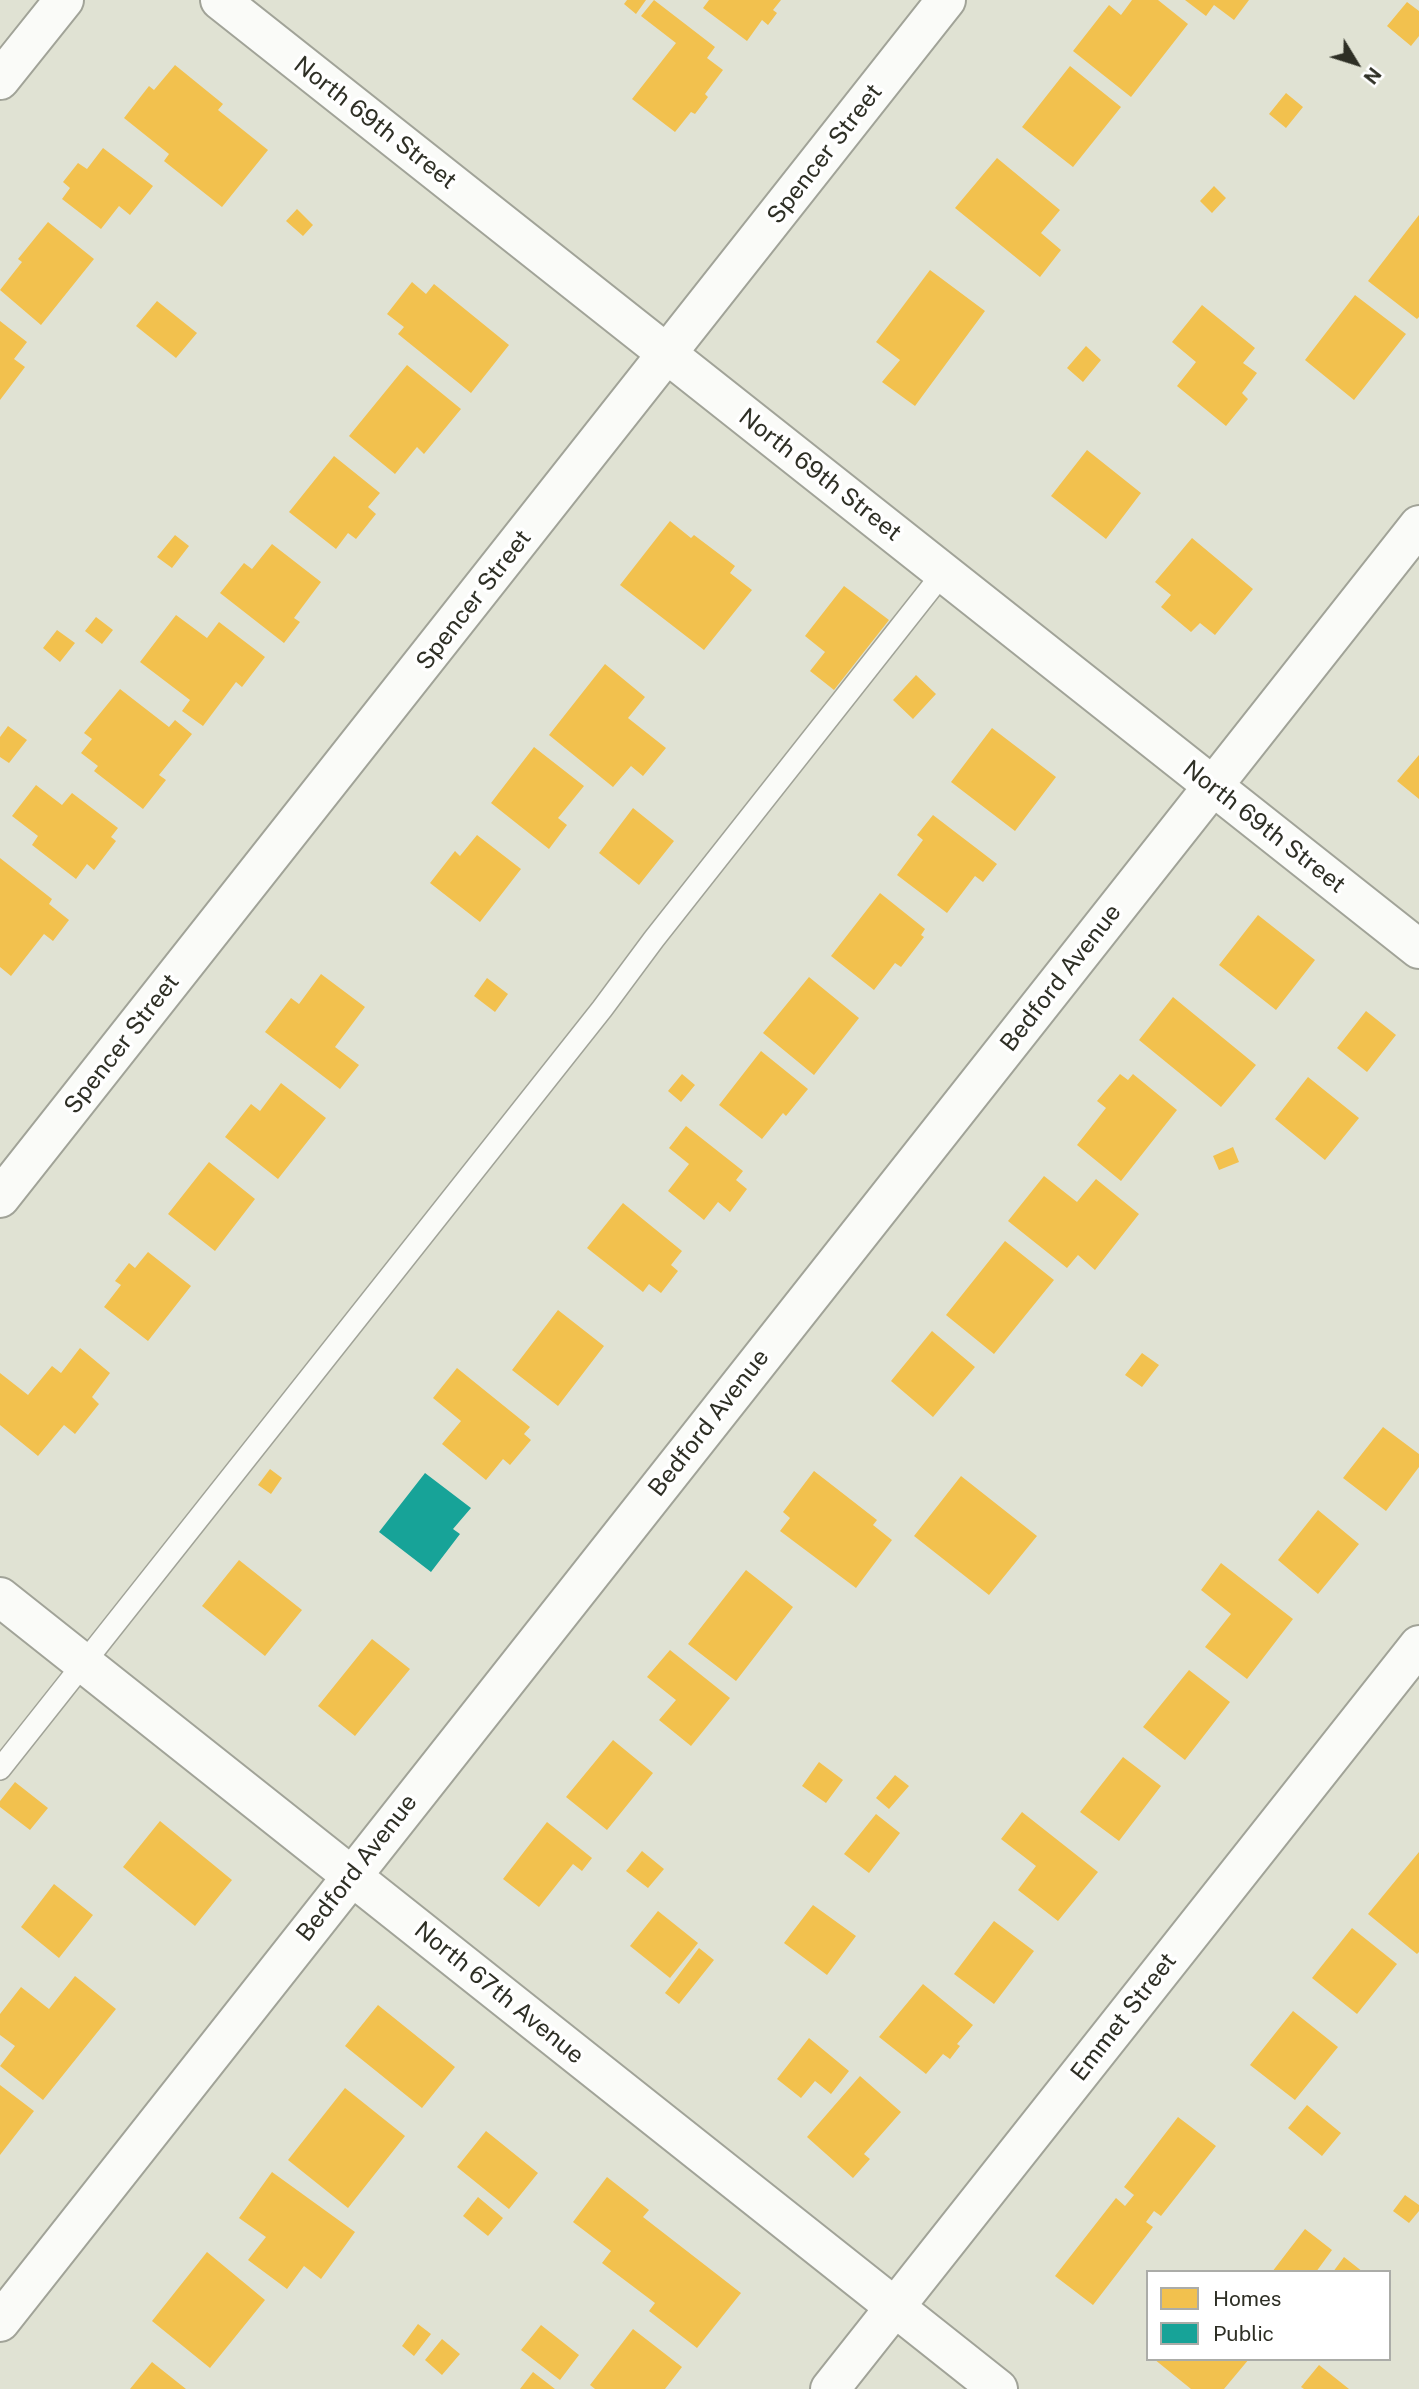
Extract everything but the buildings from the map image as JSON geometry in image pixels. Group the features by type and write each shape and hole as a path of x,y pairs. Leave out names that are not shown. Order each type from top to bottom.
{"street":[{"path":"0,80 64,0"},
{"name":"North 69th Street","path":"220,0 1419,950"},
{"name":"Spencer Street","path":"0,1198 946,0"},
{"name":"Bedford Avenue","path":"0,2322 1419,525"},
{"name":"North 67th Avenue","path":"0,1597 998,2389"},
{"name":"Emmet Street","path":"830,2389 1419,1644"}],"lane":[{"path":"0,1769 602,1009 654,939 943,573"}]}
